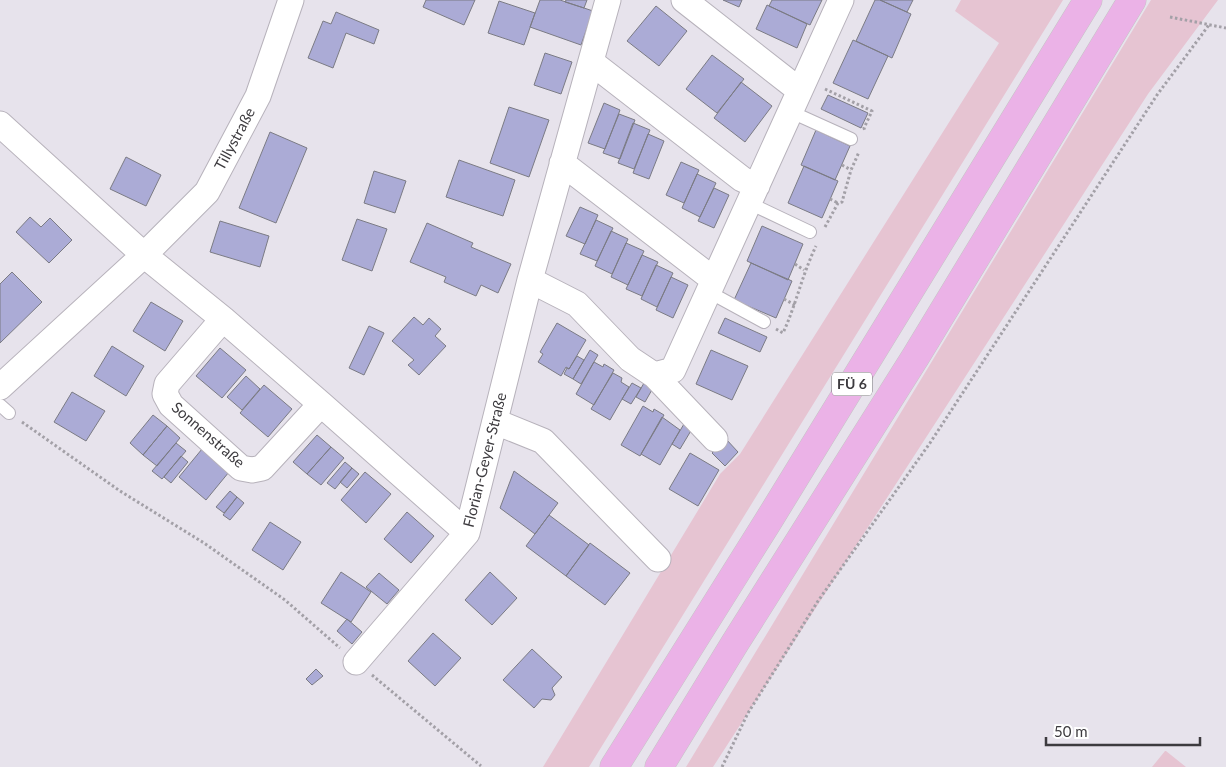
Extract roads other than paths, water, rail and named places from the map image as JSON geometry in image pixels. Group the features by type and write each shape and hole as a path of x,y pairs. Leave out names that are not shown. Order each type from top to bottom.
{"main road":[{"name":"FÜ 6","path":"614,767 767,523 1088,0"},
{"name":"FÜ 6","path":"660,767 735,643 916,356 1132,0"}],"street":[{"name":"Tillystraße","path":"0,387 144,256 207,192 258,96 291,0"},
{"name":"Florian-Geyer-Straße","path":"356,662 467,533 530,280 608,0"},
{"path":"684,0 798,94"},
{"path":"654,375 673,370 841,0"},
{"path":"591,62 742,179 753,194"},
{"path":"0,124 144,256 223,319 467,533"},
{"path":"562,163 712,286"},
{"path":"530,280 577,304 630,359 654,375 714,439"},
{"name":"Sonnenstraße","path":"223,319 167,384 165,394 171,405 241,468 252,470 262,468 321,404"},
{"path":"496,422 543,442 658,560"}],"lane":[{"path":"798,94 851,139"},
{"path":"753,194 816,233"},
{"path":"712,286 764,322"}]}
